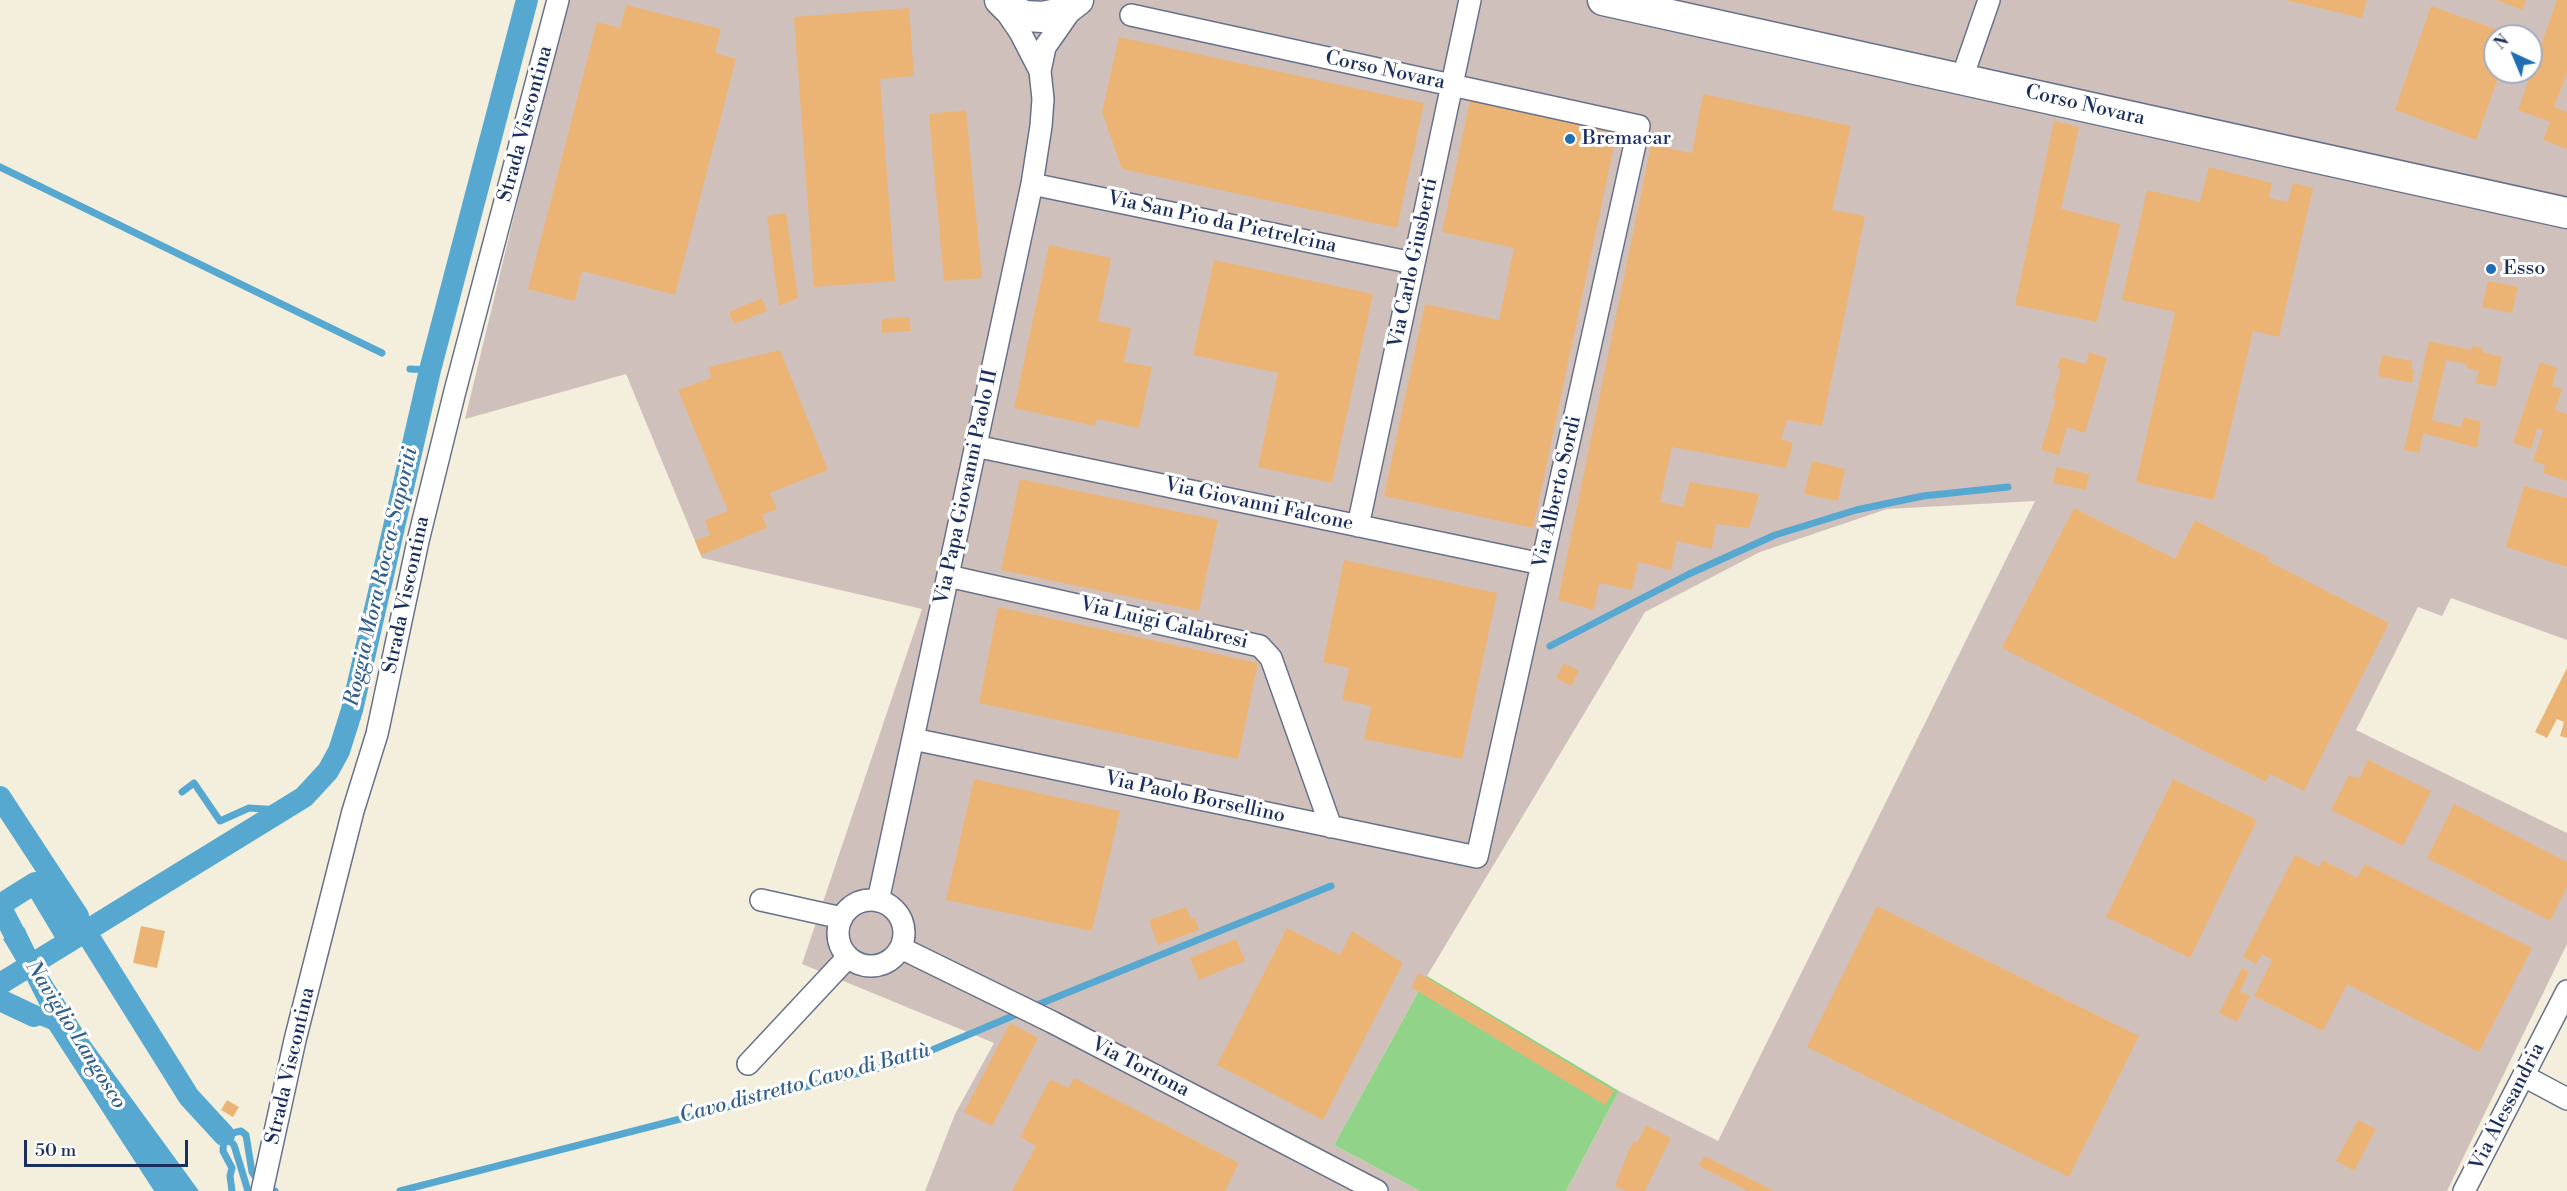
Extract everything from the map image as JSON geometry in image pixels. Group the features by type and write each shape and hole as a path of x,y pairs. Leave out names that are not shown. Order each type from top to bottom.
{"main road":[{"path":"999,0 1008,8 1025,16 1043,17 1061,13 1077,1"},
{"name":"Corso Novara","path":"1603,0 1666,7 1962,78 2567,213"}],"street":[{"name":"Strada Viscontina","path":"264,1184 295,1040 353,812 377,734 418,541 455,391 558,0"},
{"name":"Via Papa Giovanni Paolo II","path":"999,0 1020,32 1040,71"},
{"name":"Via Carlo Giusberti","path":"1358,526 1470,0"},
{"path":"1962,78 1989,0"},
{"name":"Via Papa Giovanni Paolo II","path":"878,900 1032,184 1043,99 1040,71 1045,47 1077,1"},
{"name":"Corso Novara","path":"1131,15 1639,126"},
{"name":"Via Alberto Sordi","path":"1477,857 1639,126"},
{"name":"Via San Pio da Pietrelcina","path":"1032,184 1413,263"},
{"name":"Via Giovanni Falcone","path":"975,446 1542,564"},
{"name":"Via Luigi Calabresi","path":"948,576 1260,646 1271,658 1331,826"},
{"name":"Via Paolo Borsellino","path":"913,739 1477,857"},
{"path":"761,900 842,918"},
{"path":"878,900 896,910 902,918 904,938 895,957 877,967 856,963 848,957 838,939 842,918 857,903 878,900"},
{"name":"Via Tortona","path":"901,948 1377,1191"},
{"path":"748,1064 848,957"},
{"name":"Via Alessandria","path":"2464,1191 2567,991"},
{"path":"2524,1076 2567,1099"}],"shaded area":[{"path":"566,0 2567,0 2567,640 2451,598 2442,616 2418,607 2356,730 2567,833 2567,944 2447,1191 1566,1191 1619,1091 1718,1141 2035,501 1887,509 1760,552 1645,612 1427,976 1334,1145 1420,1191 925,1191 955,1114 994,1043 802,964 922,609 702,558 626,374 465,419"}],"green space":[{"path":"1427,976 1619,1091 1566,1191 1420,1191 1334,1145"}],"water":[{"path":"24,927 35,951 17,962 3,939"},
{"path":"45,970 89,1040 199,1191 154,1191 49,1029 0,1010 11,999 44,1014 27,980"}],"building":[{"path":"2285,0 2367,0 2362,18"},
{"path":"2496,0 2526,0 2522,10"},
{"path":"2557,0 2567,0 2567,73 2554,107 2567,112 2567,149 2543,140 2550,122 2518,110 2527,84 2543,84 2543,39"},
{"path":"626,5 721,29 715,53 736,59 675,295 582,271 575,301 528,289 597,22 620,28"},
{"path":"2431,6 2483,25 2483,84 2496,84 2476,140 2395,110"},
{"path":"909,8 914,76 880,79 895,281 814,287 794,17"},
{"path":"1119,37 1424,103 1397,228 1122,169 1102,112"},
{"path":"1703,94 1851,126 1832,210 1865,216 1822,426 1787,420 1781,439 1793,443 1786,468 1672,447 1660,502 1683,507 1690,482 1759,494 1749,528 1716,524 1712,549 1677,541 1671,570 1638,562 1632,590 1599,583 1594,610 1558,600 1651,145 1692,153"},
{"path":"1470,101 1617,132 1533,528 1384,496 1425,304 1499,320 1514,248 1442,232"},
{"path":"966,110 982,278 944,281 929,114"},
{"path":"2054,121 2079,127 2061,209 2120,224 2097,322 2015,305"},
{"path":"2209,167 2272,183 2269,198 2288,202 2293,183 2313,188 2279,337 2253,331 2214,500 2136,482 2175,312 2122,300 2147,190 2200,202"},
{"path":"786,213 798,298 779,306 767,216"},
{"path":"1049,245 1111,258 1098,321 1131,328 1124,362 1152,367 1139,428 1097,419 1095,426 1014,408"},
{"path":"1214,260 1373,294 1332,483 1258,467 1278,373 1193,355"},
{"path":"2488,281 2518,287 2512,313 2482,307"},
{"path":"762,298 767,311 734,324 729,312"},
{"path":"909,317 911,331 882,333 882,319"},
{"path":"2429,341 2471,350 2472,346 2483,348 2482,352 2502,357 2496,387 2476,383 2479,371 2466,368 2467,364 2446,360 2432,420 2461,427 2464,417 2481,422 2477,448 2423,433 2419,453 2404,450"},
{"path":"780,350 828,470 770,493 777,509 762,515 767,528 701,555 695,541 710,535 705,520 728,511 678,390 711,378 709,367"},
{"path":"2089,352 2107,358 2085,433 2067,427 2059,455 2041,450 2056,399 2053,399 2061,369 2057,368 2061,357 2086,364"},
{"path":"2382,355 2412,361 2411,369 2414,369 2412,383 2378,376"},
{"path":"2540,362 2557,368 2552,386 2562,389 2555,410 2567,414 2567,481 2543,473 2545,465 2533,461 2543,430 2537,429 2531,449 2513,443"},
{"path":"1812,461 1845,469 1838,501 1804,494"},
{"path":"2056,467 2089,474 2086,490 2053,483"},
{"path":"1020,479 1218,520 1199,611 1001,570"},
{"path":"2524,486 2567,498 2567,567 2506,547"},
{"path":"2074,508 2175,559 2195,520 2269,558 2268,561 2389,623 2304,791 2270,774 2266,782 2002,648"},
{"path":"1344,560 1497,593 1462,759 1364,739 1371,706 1342,700 1349,668 1323,662"},
{"path":"998,607 1258,663 1238,759 979,703"},
{"path":"1564,663 1579,671 1571,686 1556,678"},
{"path":"2567,668 2567,738 2560,736 2564,722 2557,719 2547,738 2535,732"},
{"path":"2368,760 2431,791 2403,846 2331,810 2349,775 2359,779"},
{"path":"974,779 1120,811 1092,931 946,900"},
{"path":"2173,779 2257,820 2190,958 2106,917"},
{"path":"2454,804 2567,862 2567,887 2550,921 2427,858"},
{"path":"2295,855 2319,867 2323,860 2357,878 2365,864 2532,948 2479,1052 2347,984 2323,1031 2254,996 2272,960 2262,954 2256,964 2243,957"},
{"path":"1877,906 2139,1036 2069,1177 1807,1047"},
{"path":"1186,907 1191,919 1195,918 1199,930 1158,945 1149,920"},
{"path":"141,926 165,931 157,968 133,963"},
{"path":"1287,928 1340,955 1352,931 1403,963 1323,1120 1217,1065"},
{"path":"1236,939 1245,961 1199,980 1190,958"},
{"path":"2242,968 2249,972 2240,991 2250,996 2237,1022 2219,1013"},
{"path":"1419,973 1614,1091 1605,1105 1411,987"},
{"path":"1010,1023 1038,1038 992,1126 964,1112"},
{"path":"1074,1078 1239,1163 1225,1191 1012,1191 1036,1146 1020,1137 1050,1079 1068,1088"},
{"path":"227,1100 239,1107 233,1117 221,1110"},
{"path":"2358,1120 2376,1129 2354,1171 2336,1161"},
{"path":"1646,1125 1671,1138 1645,1191 1626,1191 1615,1186 1628,1152 1634,1141 1637,1143"},
{"path":"1704,1156 1774,1191 1748,1191 1699,1166"}],"waterway":[{"name":"Roggia Mora Rocca-Saporiti","path":"0,984 304,797 328,771 339,751 352,710 430,370 527,0"},
{"path":"0,167 382,353"},
{"path":"410,369 430,370"},
{"name":"Cavo distretto Cavo di Battù","path":"1550,646 1689,574 1775,535 1856,510 1923,496 2008,487"},
{"path":"182,792 194,783 220,821 249,808 281,810"},
{"path":"0,797 78,916"},
{"path":"35,883 43,877"},
{"path":"0,905 35,883 69,940"},
{"name":"Cavo distretto Cavo di Battù","path":"1032,1007 1331,886"},
{"name":"Naviglio Langosco","path":"0,906 28,960"},
{"name":"Cavo distretto Cavo di Battù","path":"92,942 189,1097 224,1135"},
{"path":"0,1000 34,1016"},
{"name":"Cavo distretto Cavo di Battù","path":"400,1191 906,1061 1022,1012"},
{"name":"Cavo distretto Cavo di Battù","path":"224,1135 241,1131 246,1135 252,1172 262,1186 275,1191"},
{"name":"Cavo distretto Cavo di Battù","path":"224,1135 234,1145 248,1191"},
{"name":"Cavo distretto Cavo di Battù","path":"224,1135 223,1151 232,1168 230,1176 232,1191"}],"place":[{"name":"Bremacar","path":"1570,139"},
{"name":"Esso","path":"2491,269"}]}
